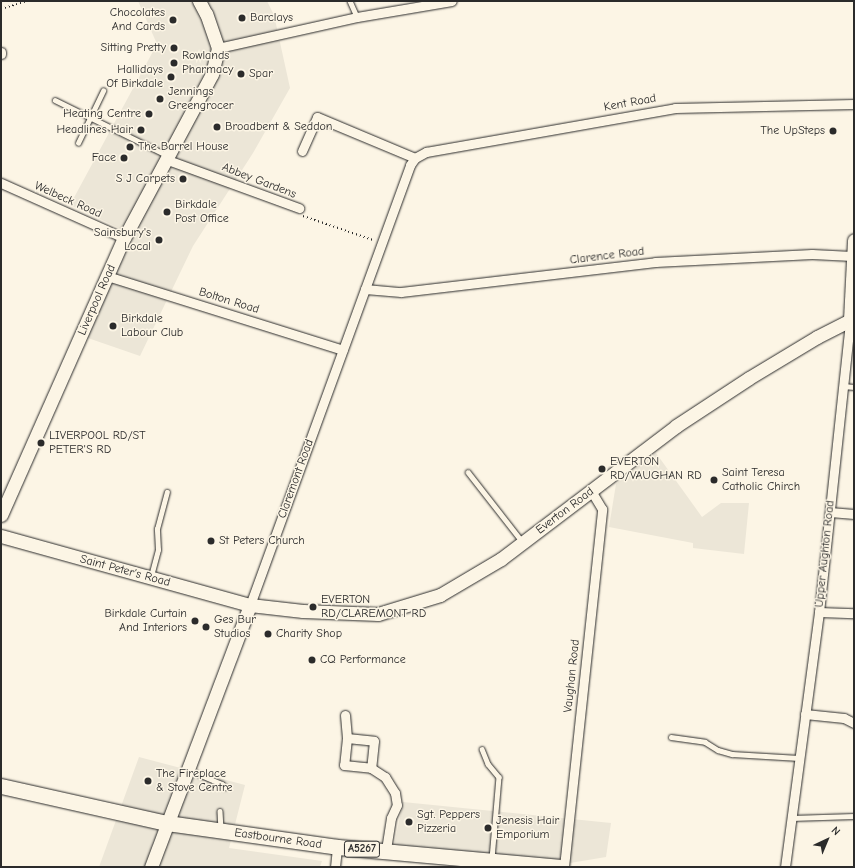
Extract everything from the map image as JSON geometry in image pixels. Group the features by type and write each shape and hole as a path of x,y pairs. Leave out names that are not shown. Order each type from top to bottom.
{"main road":[{"path":"199,1 206,14 218,48"},
{"name":"Liverpool Road","path":"1,514 124,238 166,157 212,74 218,48"},
{"name":"Upper Aughton Road","path":"852,321 852,256 854,240"},
{"name":"Everton Road","path":"250,605 303,611 378,614 440,594 501,559 676,426 756,374 817,337 852,321"},
{"name":"Saint Peter's Road","path":"1,536 250,605"},
{"name":"Claremont Road","path":"151,867 250,605"},
{"name":"Eastbourne Road","path":"1,786 167,823 221,831 337,847 386,850 559,867"}],"street":[{"path":"218,48 357,17 449,1"},
{"name":"Kent Road","path":"415,158 426,152 675,108 854,104"},
{"path":"302,151 317,117 415,158"},
{"name":"Abbey Gardens","path":"166,157 299,208"},
{"name":"Claremont Road","path":"250,605 410,165 415,158"},
{"name":"Welbeck Road","path":"1,183 124,238"},
{"name":"Clarence Road","path":"365,289 401,292 655,262 812,254 852,256"},
{"name":"Bolton Road","path":"107,276 343,350"},
{"name":"Upper Aughton Road","path":"785,867 819,612 843,386 852,321"},
{"name":"Vaughan Road","path":"564,867 602,509 591,491"},
{"path":"830,512 854,514"},
{"path":"819,612 854,613"},
{"path":"805,714 844,718 854,723"},
{"path":"345,715 347,738 344,764 371,768 385,776 395,793 397,805 391,818 386,850"},
{"path":"347,738 374,741 371,768"},
{"path":"335,867 337,847"}],"lane":[{"path":"350,1 357,17"},
{"path":"78,143 103,91"},
{"path":"55,100 166,157"},
{"path":"843,386 854,388"},
{"path":"468,472 523,542"},
{"path":"151,578 158,550 157,529 167,492"},
{"path":"671,737 705,742 718,750 732,754 799,758"},
{"path":"482,749 488,764 499,777 492,861"},
{"path":"188,770 222,784 225,787"},
{"path":"220,811 221,831"},
{"path":"792,818 854,816"}],"path":[{"path":"1,9 27,1"},
{"path":"299,208 304,216 382,243"}],"shaded area":[{"path":"138,1 267,1 274,15 290,88 253,153 193,246 140,356 85,337 134,235 70,205 157,44"},
{"path":"656,453 702,517 721,503 749,503 744,554 693,548 693,543 609,527 616,484"},
{"path":"139,757 245,785 229,848 322,861 320,867 99,867"},
{"path":"403,802 611,823 606,857 570,863 394,846"}],"place":[{"name":"Barclays","path":"242,18"},
{"name":"Chocolates And Cards","path":"173,20"},
{"name":"Sitting Pretty","path":"174,48"},
{"name":"Rowlands Pharmacy","path":"174,63"},
{"name":"Spar","path":"241,74"},
{"name":"Hallidays Of Birkdale","path":"171,77"},
{"name":"Jennings Greengrocer","path":"160,99"},
{"name":"Heating Centre","path":"149,114"},
{"name":"Broadbent & Seddon","path":"217,127"},
{"name":"Headlines Hair","path":"141,130"},
{"name":"The UpSteps","path":"833,131"},
{"name":"The Barrel House","path":"130,147"},
{"name":"Face","path":"124,158"},
{"name":"S J Carpets","path":"183,179"},
{"name":"Birkdale Post Office","path":"167,212"},
{"name":"Sainsbury's Local","path":"159,240"},
{"name":"Birkdale Labour Club","path":"113,326"},
{"name":"LIVERPOOL RD/ST PETER'S RD","path":"41,443"},
{"name":"EVERTON RD/VAUGHAN RD","path":"602,469"},
{"name":"Saint Teresa Catholic Chirch","path":"714,480"},
{"name":"St Peters Church","path":"211,541"},
{"name":"EVERTON RD/CLAREMONT RD","path":"313,607"},
{"name":"Birkdale Curtain And Interiors","path":"195,621"},
{"name":"Ges Bur Studios","path":"206,627"},
{"name":"Charity Shop","path":"268,634"},
{"name":"CQ Performance","path":"312,660"},
{"name":"The Fireplace & Stove Centre","path":"148,781"},
{"name":"Sgt. Peppers Pizzeria","path":"409,822"},
{"name":"Jenesis Hair Emporium","path":"488,828"}]}
